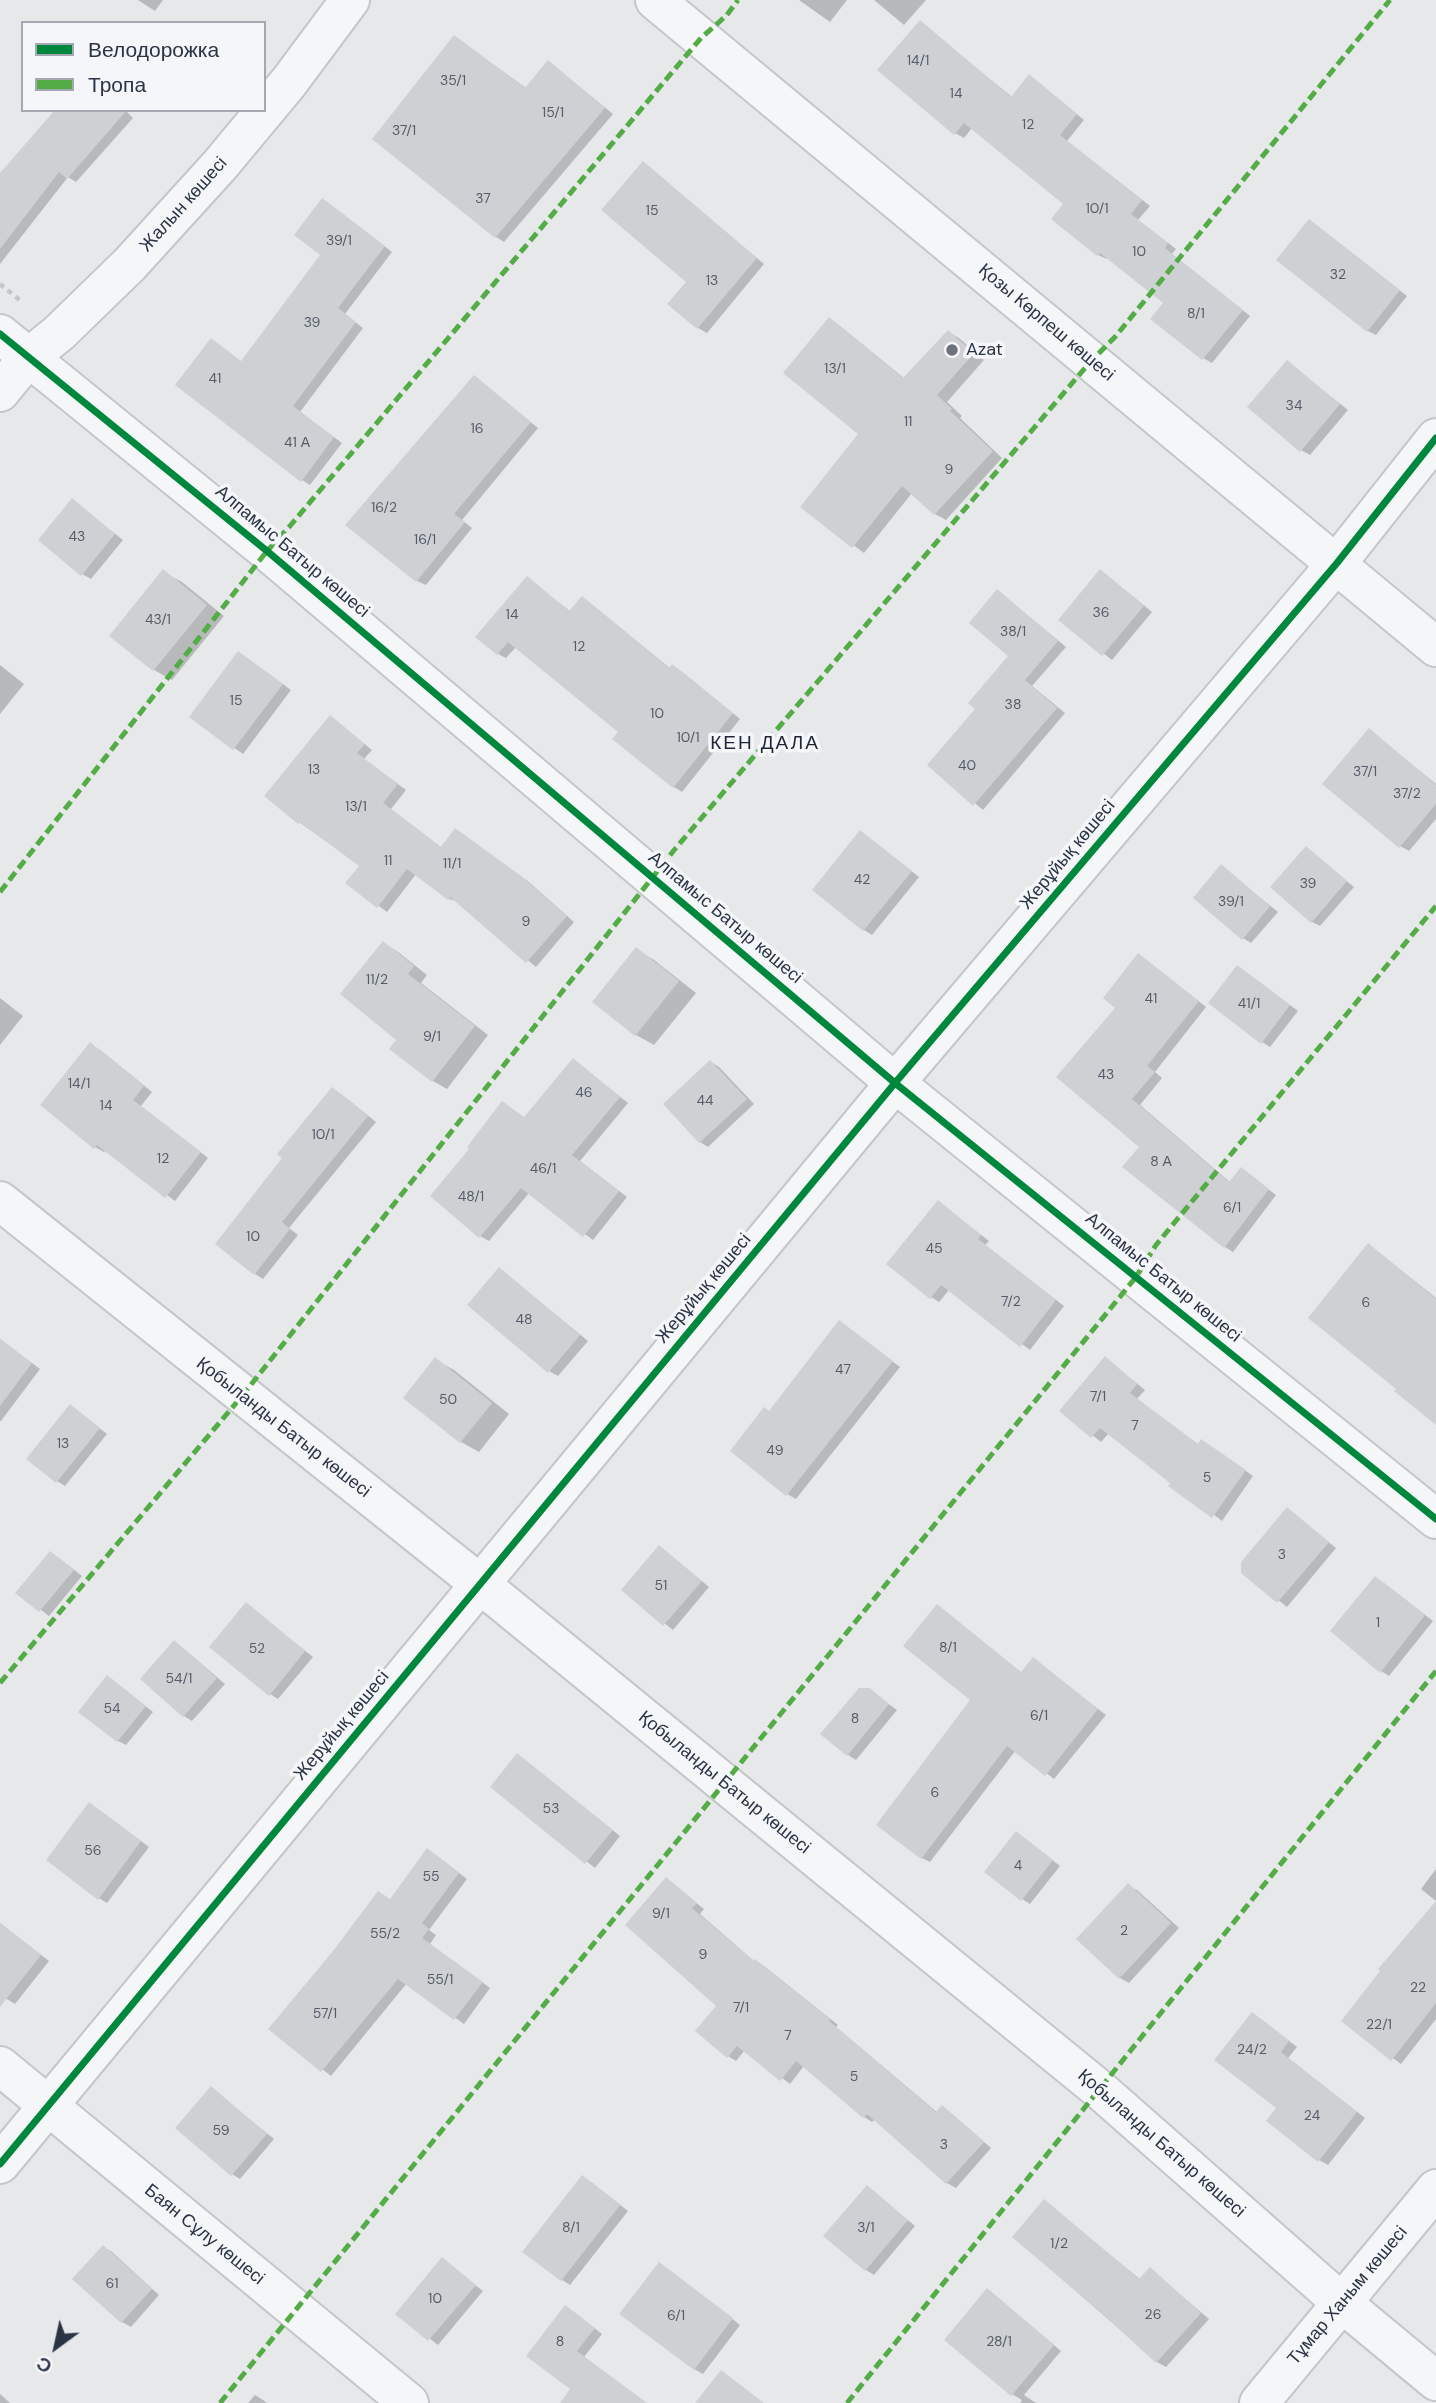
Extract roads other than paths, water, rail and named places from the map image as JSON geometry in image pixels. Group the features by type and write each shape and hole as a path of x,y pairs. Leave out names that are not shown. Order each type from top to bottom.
{"street":[{"name":"Жалын көшесі","path":"266,109 350,0"},
{"name":"Қозы Көрпеш көшесі","path":"655,0 1337,563 1436,648"},
{"name":"Жалын көшесі","path":"0,392 14,346 59,332 130,264 264,112"},
{"name":"Алпамыс Батыр көшесі","path":"14,346 267,551 895,1083 1436,1518"},
{"name":"Жерұйық көшесі","path":"0,2164 895,1083 1337,563 1436,438"},
{"name":"Қобыланды Батыр көшесі","path":"0,1201 480,1584 1100,2090 1342,2303 1436,2381"},
{"name":"Баян Сұлу көшесі","path":"0,2066 409,2403"},
{"name":"Тұмар Ханым көшесі","path":"1259,2403 1436,2189"}],"place":[{"name":"Azat","path":"952,350"}],"district":[{"name":"КЕН ДАЛА","path":"765,744"}]}
